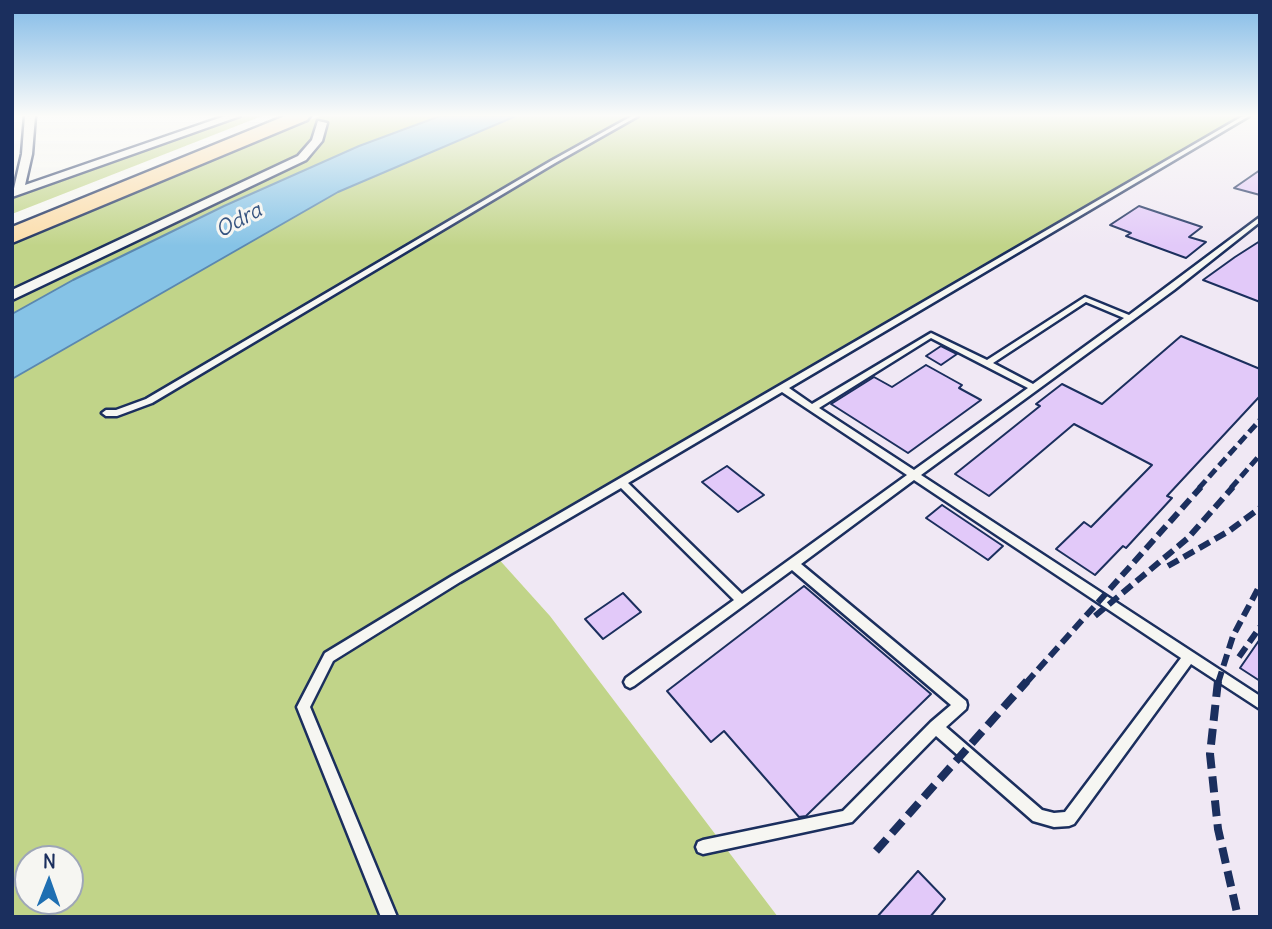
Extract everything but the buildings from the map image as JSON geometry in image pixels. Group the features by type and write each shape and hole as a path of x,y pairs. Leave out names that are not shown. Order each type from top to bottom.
{"highway":[{"path":"12,226 176,159"},
{"path":"12,236 197,159"}],"street":[{"path":"15,192 26,159"},
{"path":"15,192 110,159"},
{"path":"12,296 299,159"}],"lane":[{"path":"106,413 117,413 149,401 558,159"},
{"path":"389,917 303,707 329,657 621,482 1173,159"},
{"path":"630,682 1035,388 1260,219"},
{"path":"987,363 1085,299 1130,318"},
{"path":"812,408 931,334 1035,388"},
{"path":"782,388 1260,703"},
{"path":"621,482 742,601"},
{"path":"703,847 847,817 961,705 793,564"},
{"path":"936,727 1038,816 1054,820 1069,819 1189,657"}],"shaded area":[{"path":"1173,159 1260,159 1260,917 778,917 550,616 496,556"}],"green space":[{"path":"123,159 151,159 12,214 12,199"},
{"path":"216,159 329,159 224,206 73,280 12,314 12,245"},
{"path":"414,159 1173,159 496,556 550,616 778,917 12,917 12,379 338,192"}],"water":[{"name":"Odra","path":"329,159 414,159 338,192 12,379 12,314 73,280 224,206"}],"railway":[{"path":"1199,488 1260,420"},
{"path":"1231,488 1260,455"},
{"path":"1026,683 1201,487"},
{"path":"1095,616 1188,538 1233,487"},
{"path":"1168,566 1229,531 1260,508"},
{"path":"1218,683 1233,636 1260,585"},
{"path":"1239,657 1260,627"},
{"path":"876,851 1027,681"},
{"path":"1218,681 1210,754 1218,829 1238,917"}]}
